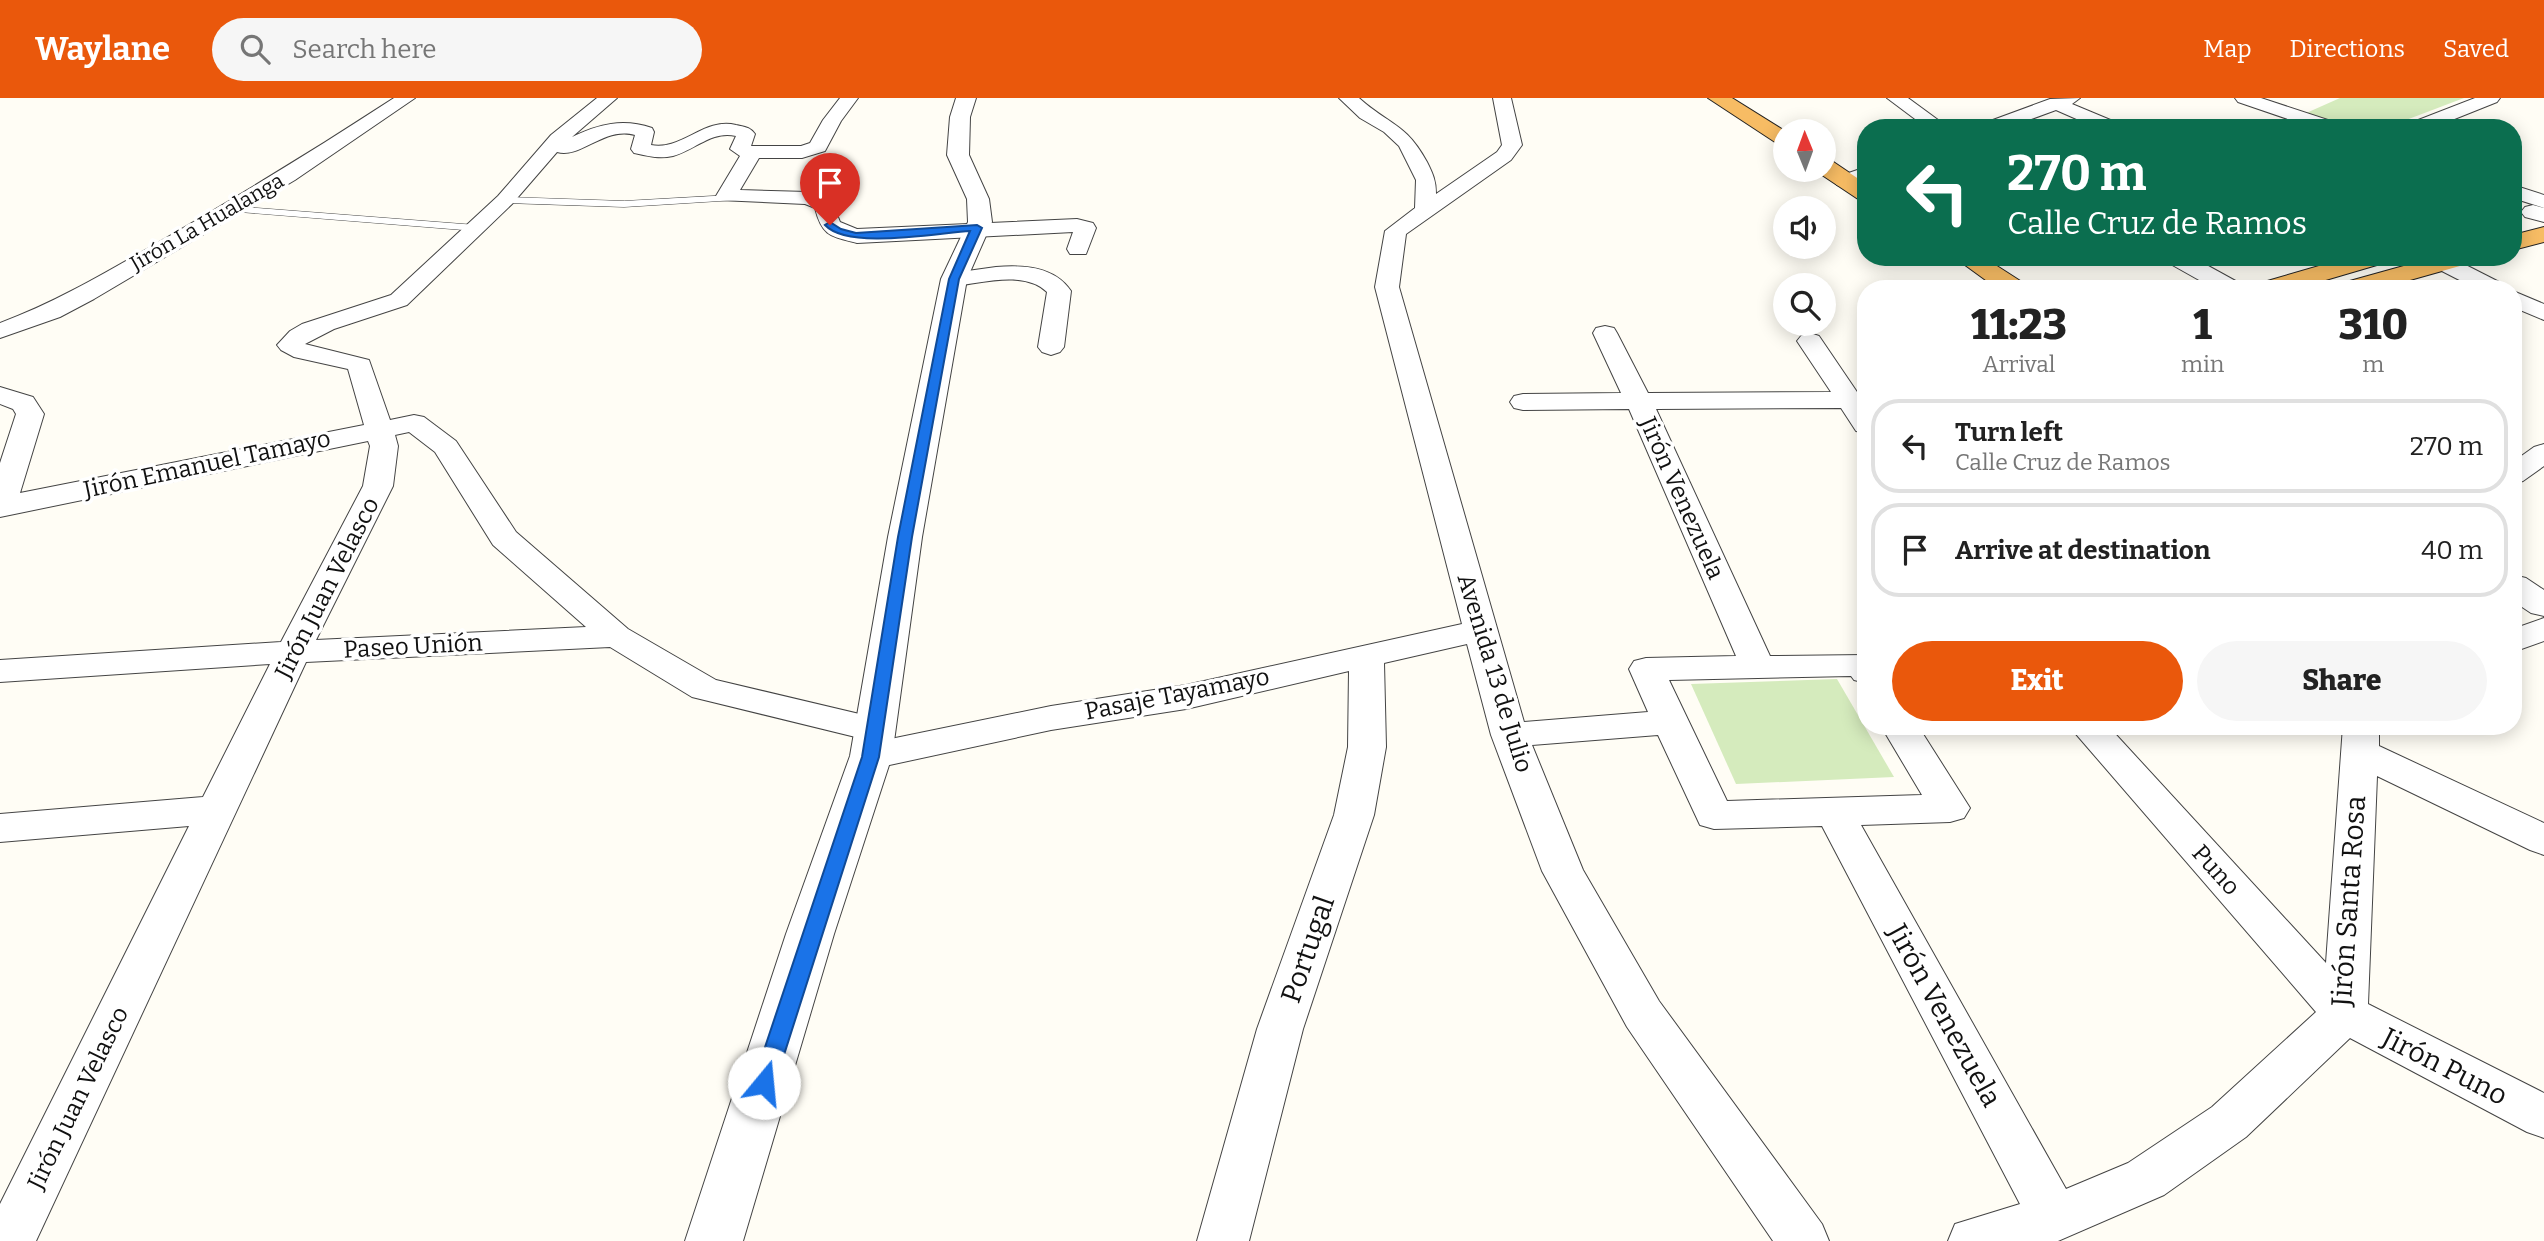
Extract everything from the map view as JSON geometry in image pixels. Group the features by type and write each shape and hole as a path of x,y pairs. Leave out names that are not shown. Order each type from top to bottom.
{"highway":[{"path":"1718,98 1773,132"},
{"path":"1836,175 1857,189"},
{"path":"2522,240 2544,234"},
{"path":"1980,266 2002,280"},
{"path":"2298,280 2346,266"},
{"path":"2381,280 2432,266"}],"street":[{"name":"Jirón La Hualanga","path":"0,331 51,312 86,294 319,156 406,98"},
{"name":"Jirón Juan Velasco","path":"9,1241 293,652 379,485 384,446 396,426 360,365 332,355 295,350 290,345 299,336 313,330 387,307 399,300 505,200 558,139 608,98"},
{"path":"539,161 593,134 626,128 645,132 641,149 659,152 681,149 709,131 740,130 746,134 740,149 752,153 802,152 818,147 832,120 849,98"},
{"path":"715,1241 810,934 873,743 905,537 954,279 980,222 978,199 958,155 960,117 966,98"},
{"path":"1348,98 1366,114 1391,128 1407,143 1426,180 1425,210"},
{"name":"Avenida 13 de Julio","path":"1502,98 1512,145 1504,156 1396,230 1387,287 1509,735 1563,872 1643,1014 1803,1241"},
{"path":"1896,98 1927,119"},
{"path":"2438,119 2491,98"},
{"path":"2236,100 2297,119"},
{"path":"2014,119 2064,101 2097,119"},
{"path":"2281,115 2310,103"},
{"path":"2281,115 2287,119"},
{"path":"752,153 724,194 732,198 800,198 820,201 824,204 830,225 849,235 1077,225 1084,228 1085,232 1078,249"},
{"path":"1844,181 1857,176"},
{"path":"2191,266 2217,280"},
{"path":"2462,266 2482,280"},
{"path":"954,279 1023,274 1040,276 1051,281 1059,291 1051,347"},
{"path":"2522,302 2544,313"},
{"name":"Jirón Venezuela","path":"1605,333 1639,402 1757,665"},
{"path":"1810,341 1856,400"},
{"path":"0,395 23,403 30,414 1,507"},
{"path":"1523,402 1856,400"},
{"name":"Pasaje Tayamayo","path":"396,426 446,447 504,538 616,636 705,689 873,743 1186,697 1482,630"},
{"name":"Jirón Emanuel Tamayo","path":"1,507 396,426"},
{"path":"2522,469 2544,453"},
{"path":"2522,592 2544,605"},
{"path":"2522,638 2544,628"},
{"name":"Paseo Unión","path":"0,671 293,652 616,636"},
{"name":"Portugal","path":"1223,1241 1280,1029 1354,815 1367,747 1367,654"},
{"path":"1857,665 1646,668 1714,815 1950,808 1905,735"},
{"path":"1509,735 1671,722"},
{"name":"Puno","path":"2094,735 2345,1014"},
{"path":"2359,739 2544,840"},
{"name":"Jirón Santa Rosa","path":"1974,1241 2055,1218 2146,1179 2229,1122 2345,1014 2359,739"},
{"path":"0,828 217,810"},
{"name":"Jirón Venezuela","path":"1834,812 2055,1218"},
{"name":"Jirón Puno","path":"2345,1014 2544,1117"}],"lane":[{"path":"505,200 624,204 732,198"},
{"path":"231,209 476,228"}],"green space":[{"path":"2340,98 2464,98 2409,119 2318,119 2304,114"},
{"path":"1837,679 1857,713 1857,735 1870,735 1894,777 1736,784 1691,684"}],"route":[{"path":"764,1083 810,934 871,757 905,537 932,388 954,279 977,228 856,236 838,231 830,225"}]}
